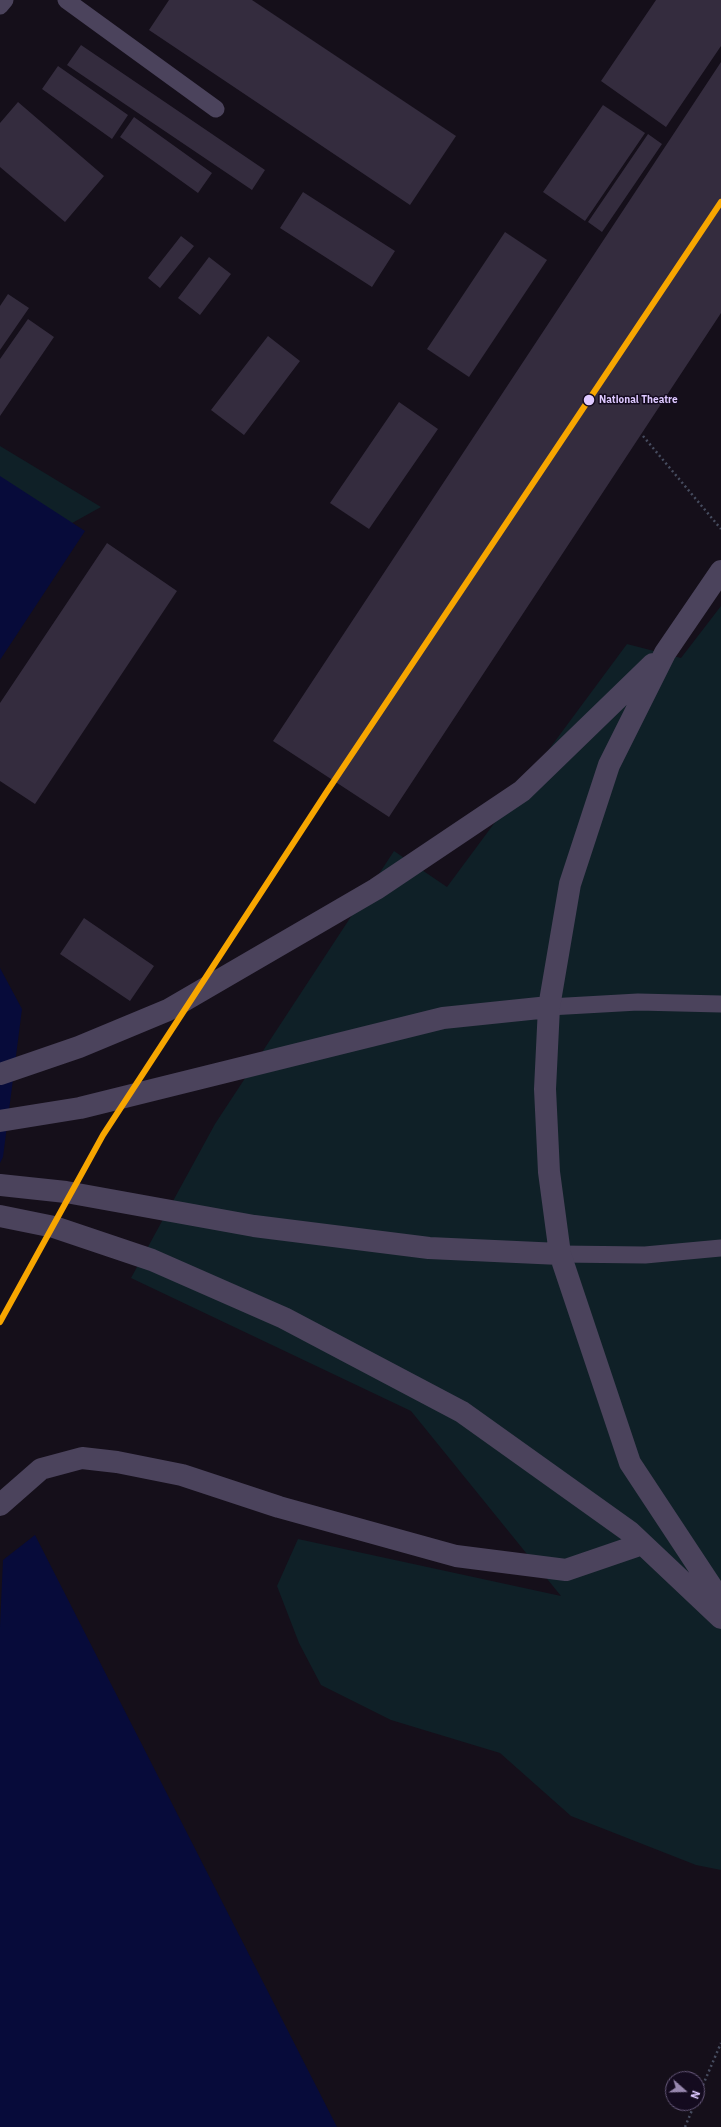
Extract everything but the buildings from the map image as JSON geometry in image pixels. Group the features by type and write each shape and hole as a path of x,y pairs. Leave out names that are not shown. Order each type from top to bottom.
{"street":[{"path":"721,571 665,653 607,772 570,884 549,1007 545,1089 549,1172 560,1254 630,1463 721,1601"},
{"path":"0,1074 79,1047 168,1010 376,889 522,791 665,653"},
{"path":"0,1121 80,1108 442,1018 549,1007"},
{"path":"0,1185 66,1192 254,1226 429,1248 560,1254"},
{"path":"0,1216 54,1227 152,1260 284,1318 462,1412 630,1532 721,1618"},
{"path":"0,1505 41,1469 82,1458 117,1462 182,1475 279,1507 456,1556 566,1570 642,1544"}],"lane":[{"path":"0,6 5,0"},
{"path":"66,0 216,108"},
{"path":"549,1007 638,1002 721,1004"},
{"path":"560,1254 646,1255 721,1248"}],"path":[{"path":"643,436 721,529"},
{"path":"705,2081 721,2043"},
{"path":"685,2127 692,2111"}],"shaded area":[{"path":"0,446 101,507 0,563"},
{"path":"0,476 85,531 0,660"},
{"path":"721,606 721,1870 696,1865 571,1816 500,1753 391,1720 321,1685 299,1643 277,1586 298,1539 561,1596 411,1411 131,1278 215,1124 394,851 447,887 627,644 681,658"},
{"path":"0,968 22,1009 3,1157 0,1163"},
{"path":"35,1535 337,2127 0,2127 0,1627 3,1560"}],"transit line":[{"path":"0,1322 103,1135 326,793 721,202"}],"place":[{"name":"National Theatre","path":"589,400"}]}
